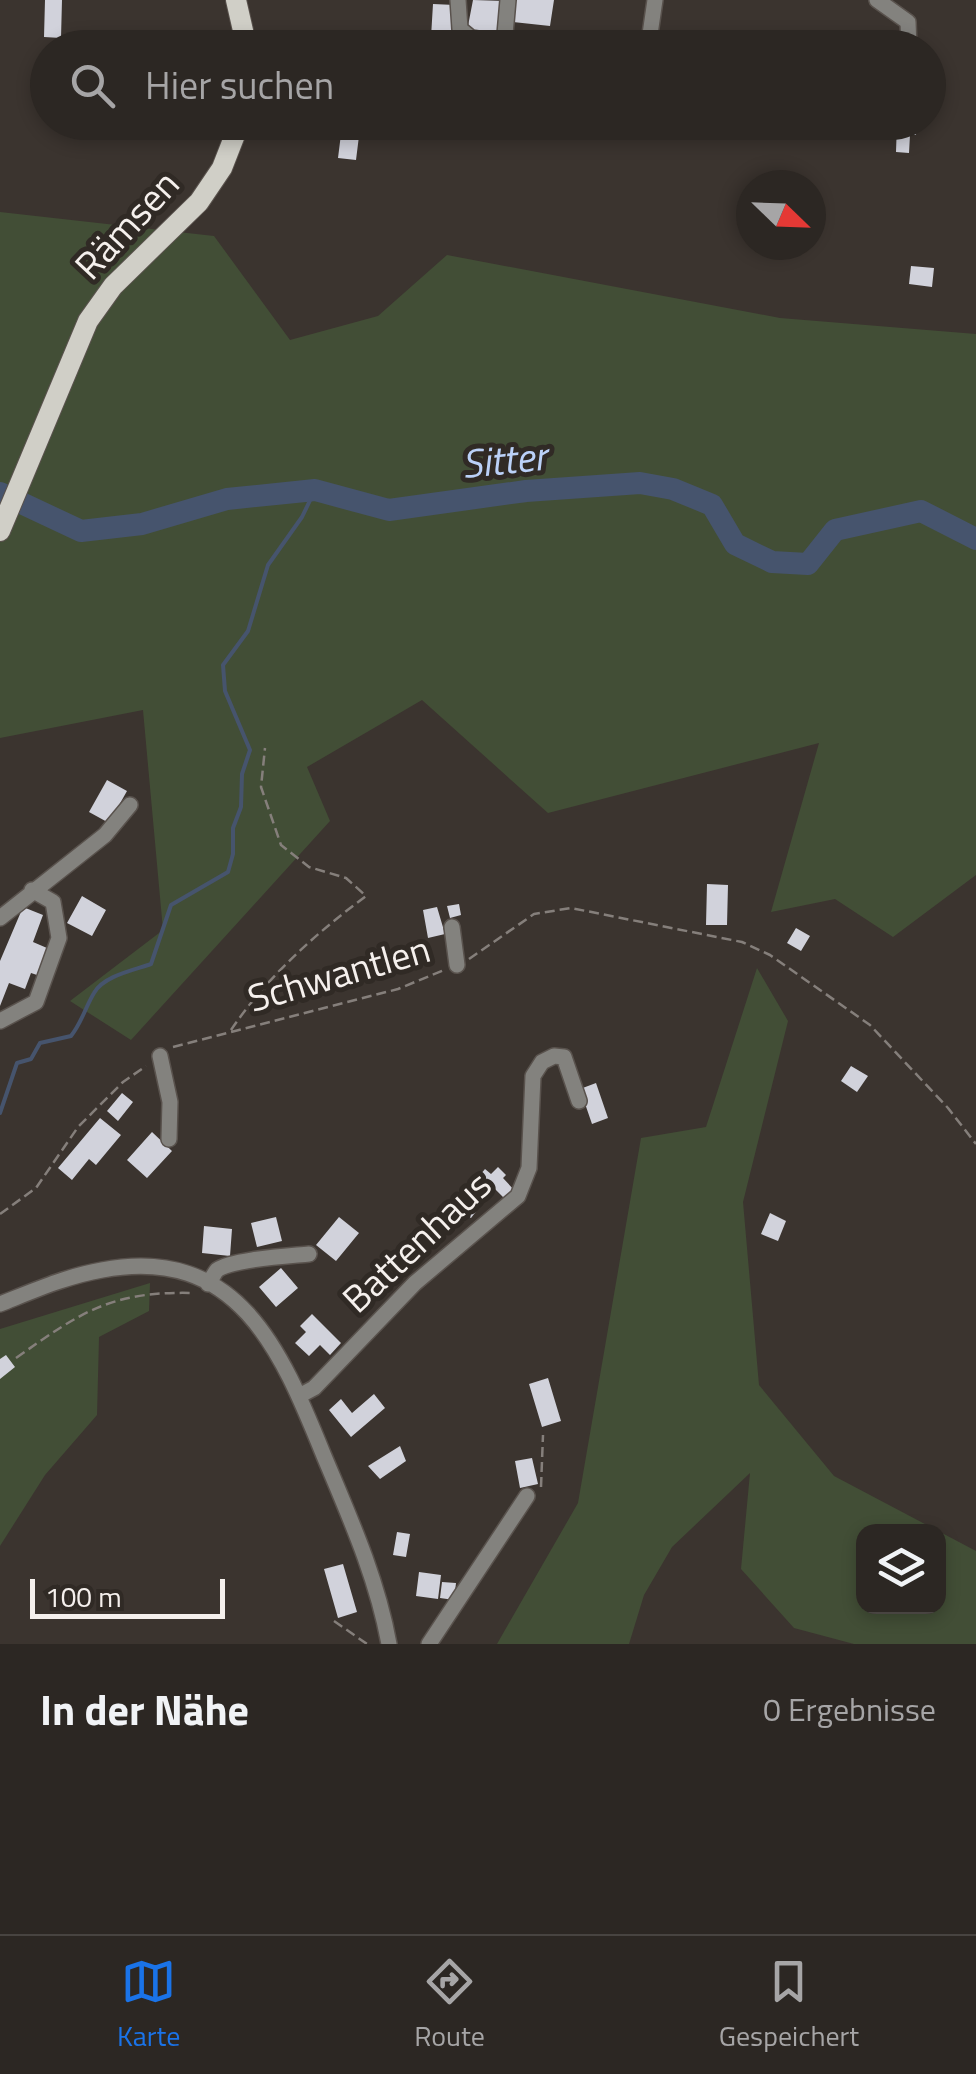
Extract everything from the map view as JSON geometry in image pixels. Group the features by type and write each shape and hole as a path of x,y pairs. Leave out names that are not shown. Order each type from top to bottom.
{"main road":[{"path":"236,0 242,30"},
{"name":"Rämsen","path":"0,531 88,321 113,286 200,202 222,168 233,140"}],"street":[{"path":"458,0 461,30"},
{"path":"505,30 508,0"},
{"path":"651,30 655,0"},
{"path":"876,0 908,22 908,30"},
{"path":"0,918 105,835 130,806"},
{"path":"0,1021 36,1002 59,938 53,902 32,890"},
{"path":"452,927 457,965"},
{"path":"160,1056 170,1102 170,1139"},
{"name":"Battenhaus","path":"300,1396 314,1388 414,1283 518,1196 529,1168 533,1076 542,1062 554,1056 564,1057 578,1101"},
{"path":"215,1288 216,1271 224,1267 309,1254"},
{"path":"0,1304 89,1272 122,1267 166,1270 215,1288 263,1329 300,1396 374,1580 389,1644"},
{"path":"429,1644 527,1496"}],"path":[{"path":"230,1031 256,993 331,922 366,896 346,878 308,867 281,844 261,787 264,748"},
{"name":"Schwantlen","path":"0,1214 36,1188 78,1126 124,1082 173,1047 398,988 480,954 534,914 571,908 742,942 770,955 870,1025 948,1108 976,1144"},
{"path":"16,1358 72,1318 110,1302 145,1293 215,1288"},
{"path":"527,1496 542,1486 543,1435"},
{"path":"334,1621 368,1644"}],"green space":[{"path":"0,212 214,236 290,340 378,316 447,255 780,318 976,334 976,875 893,937 835,899 771,912 819,743 548,813 422,700 307,767 330,821 131,1040 70,1001 163,930 143,710 0,738"},
{"path":"757,968 788,1021 743,1202 759,1385 834,1476 925,1524 856,1524 856,1614 946,1614 946,1535 976,1551 976,1644 854,1644 794,1628 741,1569 750,1473 672,1547 644,1595 629,1644 497,1644 578,1503 641,1138 706,1127"},
{"path":"150,1283 149,1311 99,1337 97,1415 45,1475 0,1546 0,1329"}],"building":[{"path":"45,0 62,0 61,30 44,30"},
{"path":"473,0 505,1 499,30 467,30"},
{"path":"516,0 554,0 550,26 513,22"},
{"path":"433,4 455,5 453,30 431,30"},
{"path":"340,140 358,140 356,160 338,158"},
{"path":"896,140 910,140 909,153 896,152"},
{"path":"911,266 934,268 932,287 909,284"},
{"path":"107,780 127,791 109,823 89,812"},
{"path":"707,884 728,885 727,925 706,925"},
{"path":"82,896 106,910 92,936 67,923"},
{"path":"459,904 461,915 450,918 447,906"},
{"path":"23,907 43,915 33,942 47,948 37,975 31,973 25,989 9,983 0,1006 0,961"},
{"path":"437,907 445,934 428,938 423,910"},
{"path":"796,928 810,936 801,951 787,943"},
{"path":"851,1066 868,1076 857,1092 841,1081"},
{"path":"596,1083 608,1118 592,1124 580,1089"},
{"path":"122,1093 133,1102 118,1121 107,1111"},
{"path":"100,1118 121,1135 96,1165 89,1159 72,1180 58,1168"},
{"path":"152,1132 172,1151 147,1178 127,1160"},
{"path":"498,1167 515,1191 506,1200 494,1188 471,1218 454,1206 485,1169 491,1174"},
{"path":"770,1213 786,1221 778,1241 761,1234"},
{"path":"276,1217 282,1241 257,1247 251,1223"},
{"path":"339,1217 359,1233 336,1261 316,1245"},
{"path":"430,1219 444,1235 419,1258 405,1243"},
{"path":"204,1226 232,1229 230,1256 202,1253"},
{"path":"281,1268 298,1288 276,1307 259,1287"},
{"path":"312,1314 341,1343 330,1355 320,1345 309,1356 295,1343 306,1332 300,1326"},
{"path":"6,1355 15,1367 0,1379 0,1359"},
{"path":"548,1378 561,1421 542,1427 529,1384"},
{"path":"374,1394 385,1408 351,1437 329,1410 341,1399 352,1413"},
{"path":"400,1446 406,1461 380,1479 368,1466"},
{"path":"532,1458 538,1484 520,1488 515,1461"},
{"path":"397,1532 410,1534 406,1557 393,1555"},
{"path":"343,1564 357,1612 338,1618 324,1569"},
{"path":"419,1572 441,1575 438,1599 416,1596"},
{"path":"442,1582 456,1583 454,1600 440,1598"}],"waterway":[{"name":"Sitter","path":"0,493 81,531 142,524 227,499 315,490 389,510 526,491 640,483 673,489 712,505 735,544 772,562 808,564 835,530 921,511 976,539"},
{"path":"0,1113 17,1063 31,1059 40,1043 71,1036 104,982 151,964 171,905 228,872 233,828 241,807 242,774 250,750 225,691 223,665 248,631 268,565 302,517 315,490"}]}
